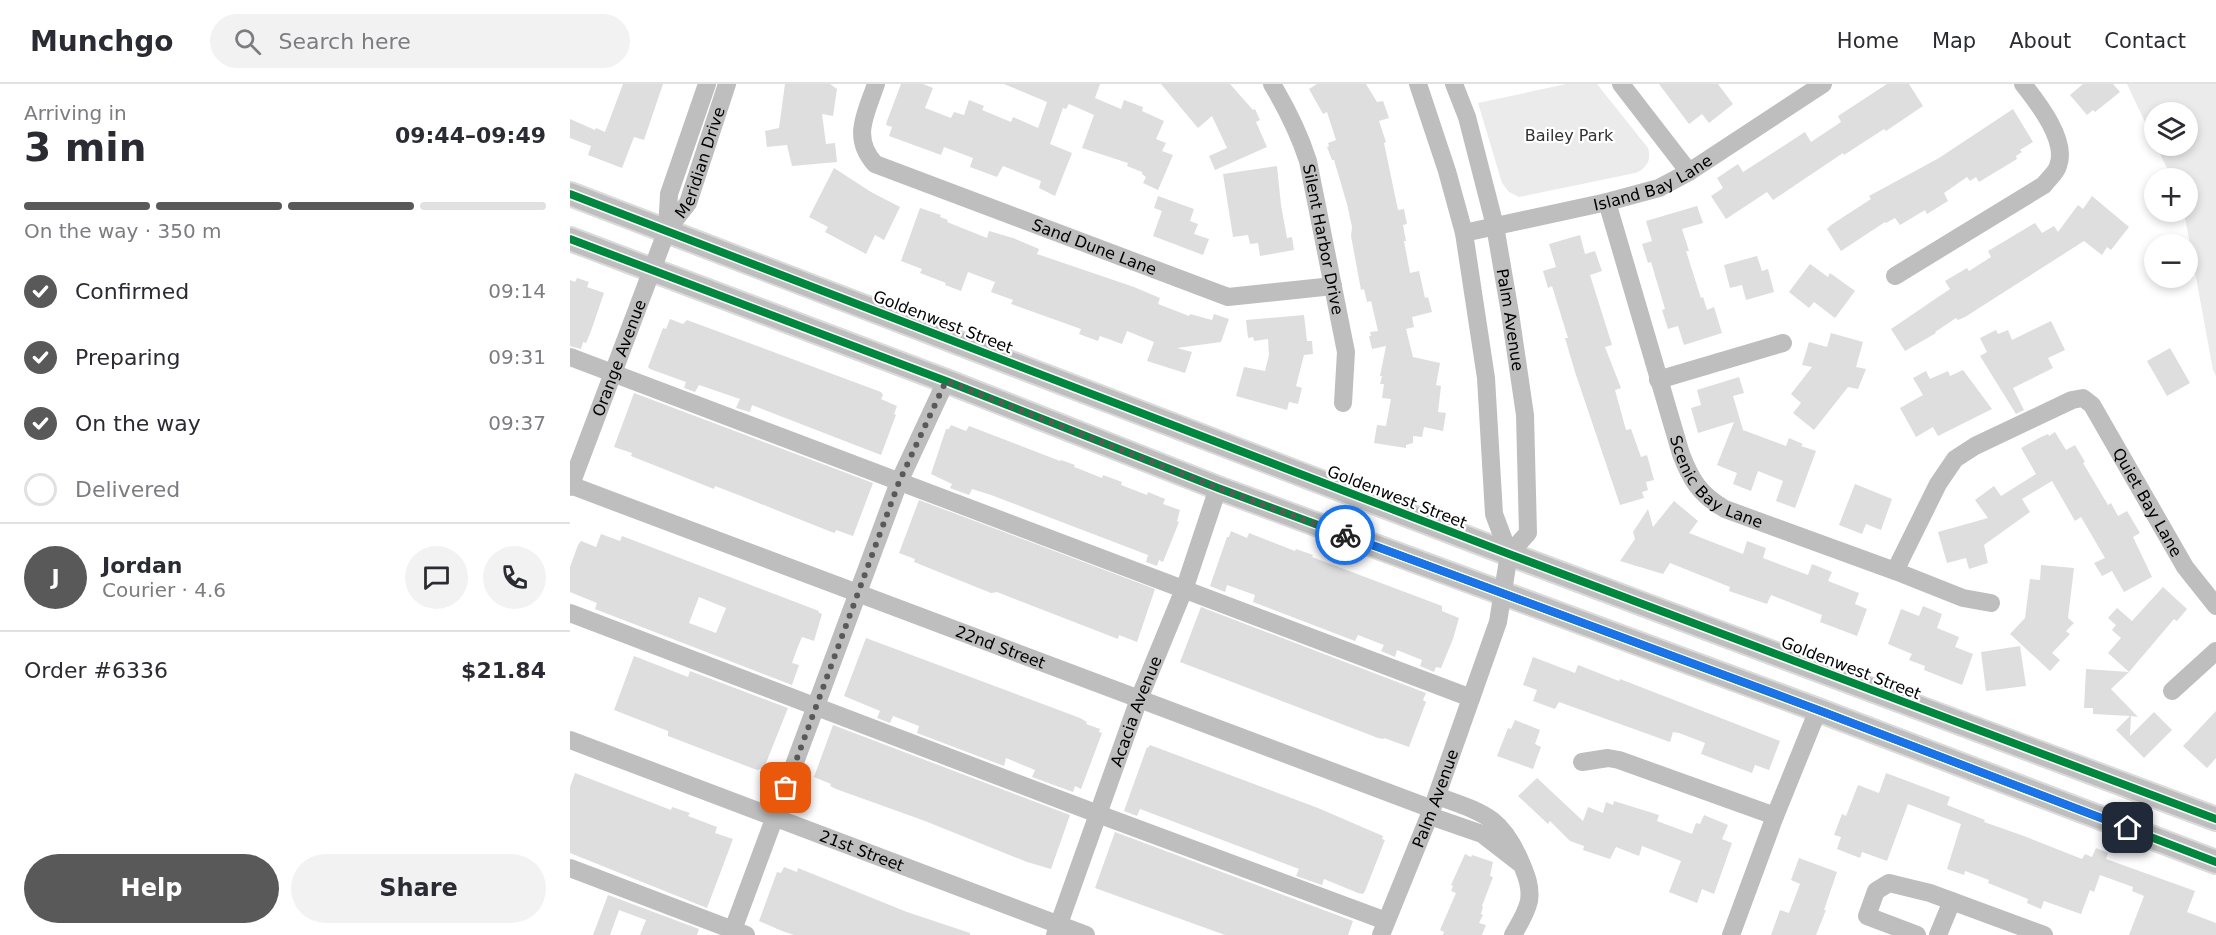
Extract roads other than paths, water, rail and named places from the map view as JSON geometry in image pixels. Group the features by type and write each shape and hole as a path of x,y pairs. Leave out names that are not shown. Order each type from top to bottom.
{"main road":[{"name":"Goldenwest Street","path":"570,194 1509,554 2216,819"},
{"path":"570,239 946,381 1218,488 1818,710 2216,862"}],"street":[{"name":"Meridian Drive","path":"667,230 669,194 707,84"},
{"name":"Meridian Drive","path":"667,230 688,203 727,84"},
{"name":"Sand Dune Lane","path":"876,84 862,126 861,140 865,153 874,164 1228,297 1333,286"},
{"name":"Silent Harbor Drive","path":"1272,84 1287,108 1308,161 1346,352 1342,404"},
{"name":"Palm Avenue","path":"1383,928 1433,807 1498,622 1509,554 1494,514 1486,378 1464,233 1447,171 1418,84"},
{"name":"Palm Avenue","path":"1455,84 1467,117 1494,226 1525,415 1528,533 1509,554"},
{"path":"1621,84 1689,172"},
{"name":"Island Bay Lane","path":"1464,233 1607,202 1659,188 1689,172 1823,84"},
{"path":"1895,276 2044,185 2058,166 2060,151 2058,137 2024,84"},
{"name":"Scenic Bay Lane","path":"1607,202 1658,380 1688,471 1697,488 1709,500 1725,509 1963,598 1991,603"},
{"name":"Orange Avenue","path":"570,486 667,230"},
{"path":"1658,380 1783,344"},
{"path":"570,357 899,482 1185,587 1471,698"},
{"path":"570,868 737,933 775,816 899,482 946,381"},
{"name":"Quiet Bay Lane","path":"1895,571 1938,484 1955,459 1976,446 2072,400 2083,398 2092,405 2185,567 2216,606"},
{"name":"22nd Street","path":"570,486 1433,807 1476,810 1487,827 1509,836 1528,879 1529,901 1513,935"},
{"name":"Acacia Avenue","path":"1057,930 1139,699 1185,587 1218,488"},
{"path":"570,613 1098,814 1383,928"},
{"path":"2172,691 2216,651"},
{"path":"1731,935 1775,816 1818,710"},
{"name":"21st Street","path":"570,740 775,816 1057,930 1086,935"},
{"path":"1582,762 1608,758 1619,760 1775,816"},
{"path":"1917,935 1867,916 1876,891 1889,883 1930,893 2044,935"},
{"path":"1938,935 1952,901"}],"park label":[{"name":"Bailey Park","path":"1569,135"}]}
